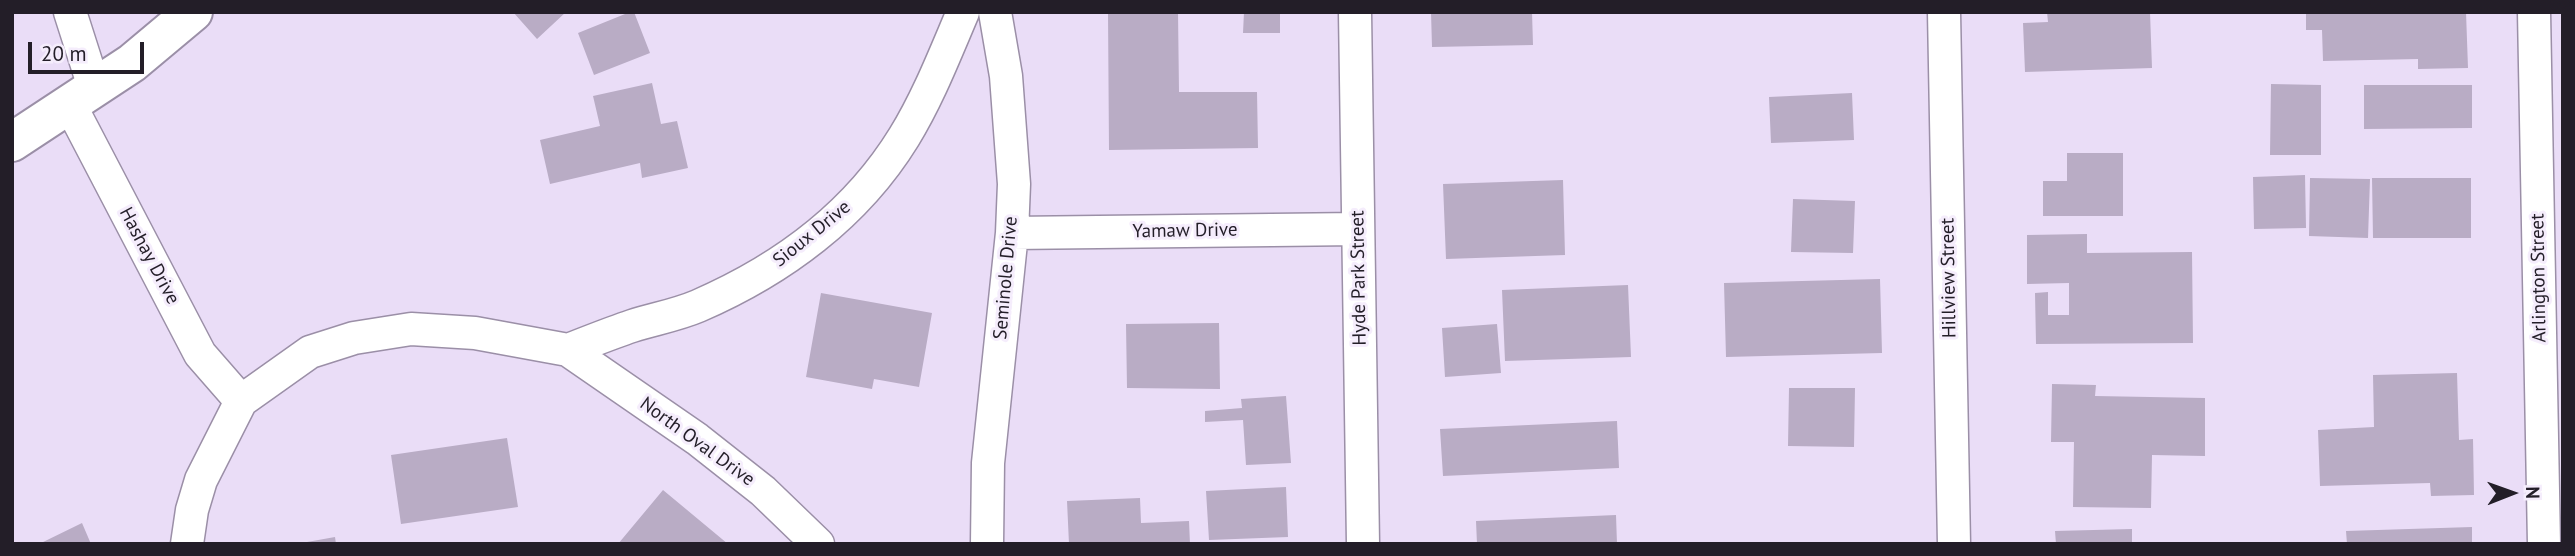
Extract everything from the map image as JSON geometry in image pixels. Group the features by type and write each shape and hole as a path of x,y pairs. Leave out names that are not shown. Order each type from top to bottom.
{"street":[{"name":"Hashay Drive","path":"71,12 81,95 200,354 242,401"},
{"path":"12,142 132,63 193,12"},
{"name":"Sioux Drive","path":"568,351 630,327 695,307 746,284 799,250 827,228 880,172 904,137 931,88 963,12"},
{"name":"Seminole Drive","path":"987,544 988,463 1012,233 1014,184 1006,76 995,12"},
{"name":"Hyde Park Street","path":"1355,12 1363,544"},
{"name":"Hillview Street","path":"1944,12 1954,544"},
{"name":"Arlington Street","path":"2534,12 2544,544"},
{"name":"Yamaw Drive","path":"1012,233 1358,229"},
{"path":"187,544 192,510 201,480 242,401 310,352 380,332 411,329 475,332 568,351"},
{"name":"North Oval Drive","path":"568,351 697,439 763,491 818,544"}],"building":[{"path":"513,12 566,12 537,39"},
{"path":"634,12 650,53 594,75 578,33"},
{"path":"1108,12 1178,12 1179,92 1257,92 1258,148 1109,150"},
{"path":"1244,12 1280,12 1280,33 1243,33"},
{"path":"1431,12 1532,12 1533,45 1432,47"},
{"path":"2047,12 2150,12 2152,68 2025,72 2023,23 2048,22"},
{"path":"2306,12 2466,12 2468,68 2418,69 2418,59 2323,61 2322,30 2306,30"},
{"path":"652,83 661,124 677,121 688,168 642,178 640,163 550,184 540,140 600,126 593,96"},
{"path":"2271,84 2321,85 2321,155 2270,155"},
{"path":"2364,85 2472,85 2472,128 2364,129"},
{"path":"1852,93 1854,140 1771,143 1769,97"},
{"path":"2067,153 2123,153 2123,216 2043,216 2043,181 2067,181"},
{"path":"2305,175 2306,228 2254,229 2253,177"},
{"path":"2310,178 2370,179 2368,238 2309,236"},
{"path":"2372,178 2471,178 2471,238 2373,238"},
{"path":"1563,180 1565,255 1446,259 1443,184"},
{"path":"1793,199 1855,201 1853,253 1791,252"},
{"path":"2087,234 2087,253 2192,252 2193,343 2036,344 2035,293 2048,292 2048,315 2069,315 2069,283 2027,284 2027,235"},
{"path":"1880,279 1882,353 1726,357 1724,283"},
{"path":"1628,285 1631,357 1505,361 1502,290"},
{"path":"821,293 932,313 919,387 874,379 872,389 806,377"},
{"path":"1219,323 1220,389 1127,388 1126,324"},
{"path":"1497,324 1501,373 1445,377 1442,328"},
{"path":"2457,373 2459,440 2473,439 2474,495 2431,496 2430,483 2320,486 2318,430 2374,427 2373,375"},
{"path":"2052,384 2096,385 2095,396 2205,398 2205,456 2152,455 2151,508 2073,507 2074,442 2051,442"},
{"path":"1789,388 1855,388 1854,447 1788,446"},
{"path":"1286,396 1291,463 1246,465 1243,420 1205,422 1205,411 1242,408 1241,399"},
{"path":"1617,421 1619,468 1443,476 1440,429"},
{"path":"507,438 518,507 401,524 391,455"},
{"path":"1286,487 1288,537 1209,540 1206,491"},
{"path":"663,490 728,544 618,544"},
{"path":"1140,498 1141,523 1189,521 1190,544 1069,544 1067,501"},
{"path":"1616,515 1617,544 1477,544 1476,521"},
{"path":"82,523 91,544 39,544"},
{"path":"2472,527 2472,544 2347,544 2346,531"},
{"path":"2132,529 2132,544 2056,544 2055,531"},
{"path":"335,537 336,544 307,544 307,542"}]}
